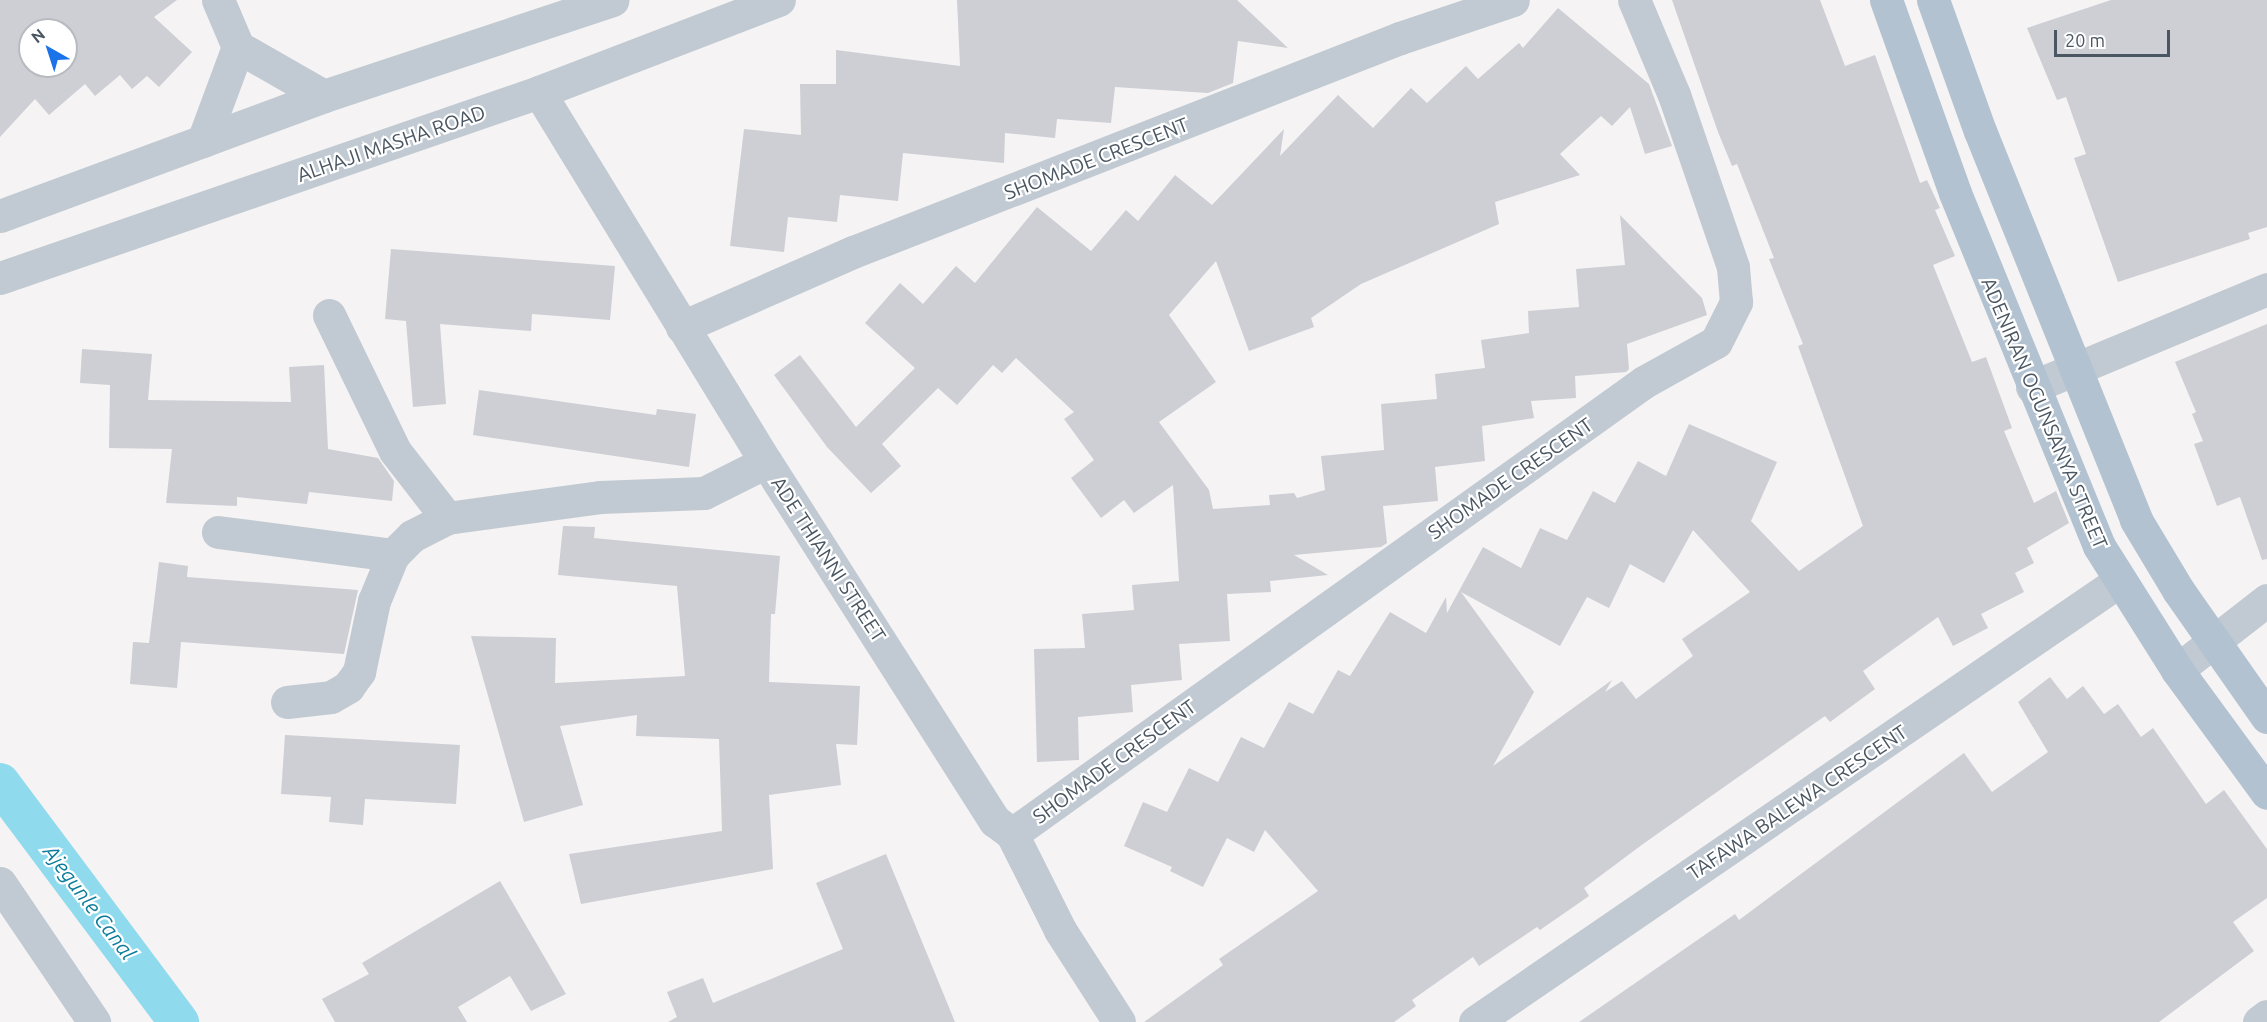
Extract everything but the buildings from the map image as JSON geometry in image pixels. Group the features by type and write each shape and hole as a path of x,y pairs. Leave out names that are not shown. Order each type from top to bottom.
{"main road":[{"name":"ADENIRAN OGUNSANYA STREET","path":"1886,0 2032,387 2099,546 2177,670 2267,793"},
{"path":"1933,0 2074,369 2136,520 2211,639 2267,717"}],"street":[{"path":"218,0 238,47 324,96"},
{"path":"0,216 324,96 612,0"},
{"name":"ALHAJI MASHA ROAD","path":"0,278 539,92 779,0"},
{"name":"SHOMADE CRESCENT","path":"682,327 853,252 1400,38 1513,0"},
{"name":"SHOMADE CRESCENT","path":"1012,834 1644,382 1716,342 1736,302 1733,267 1674,95 1634,0"},
{"path":"203,141 238,47"},
{"name":"ADE THIANNI STREET","path":"539,92 766,462 995,821 1012,834 1060,930 1119,1022"},
{"path":"2032,387 2267,289"},
{"path":"329,315 395,451 447,518"},
{"path":"287,702 331,697 348,687 359,672 374,601 393,555 412,536 447,518 600,497 704,493 766,462"},
{"path":"218,532 393,555"},
{"name":"TAFAWA BALEWA CRESCENT","path":"1475,1022 2119,581"},
{"path":"2177,670 2211,639 2267,600"},
{"path":"0,883 94,1022"},
{"path":"2259,1022 2267,1016"}],"waterway":[{"name":"Ajegunle Canal","path":"0,783 179,1022"}]}
